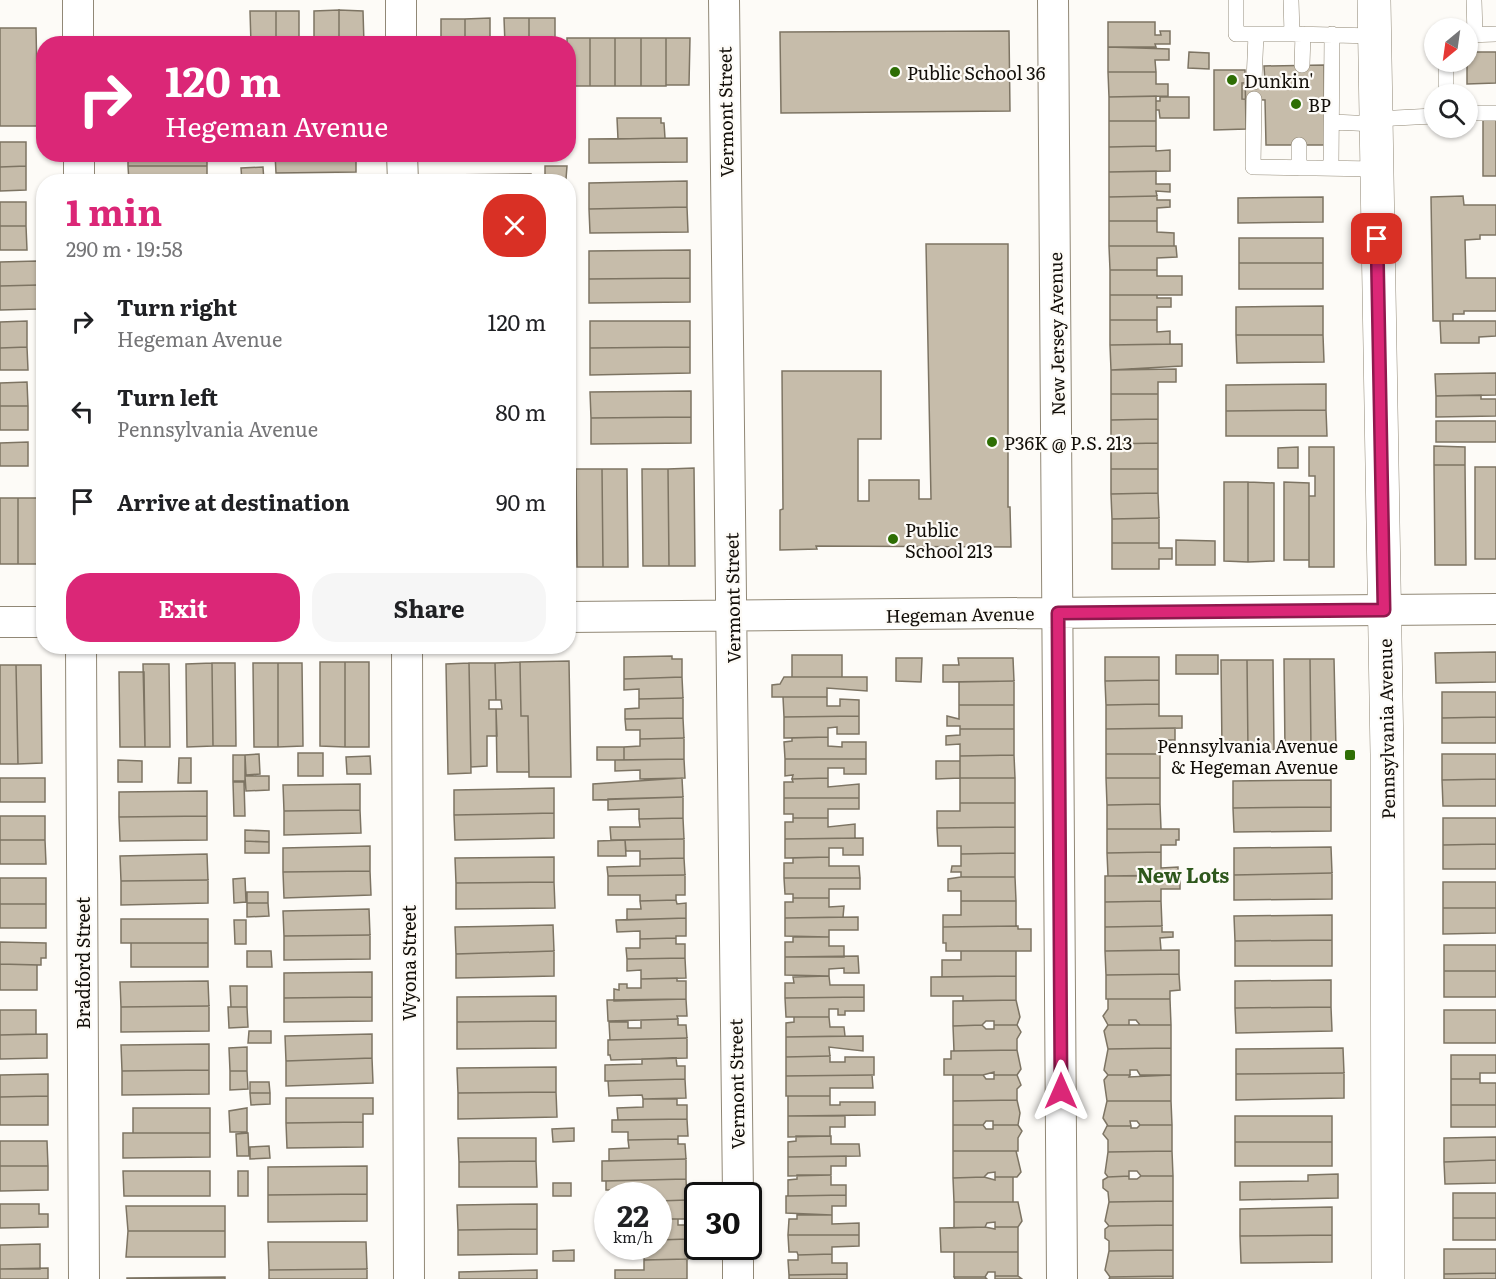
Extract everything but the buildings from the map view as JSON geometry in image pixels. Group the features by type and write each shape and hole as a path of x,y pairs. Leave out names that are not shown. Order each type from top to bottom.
{"main road":[{"name":"Pennsylvania Avenue","path":"1374,0 1387,778 1388,1279"}],"street":[{"path":"78,0 78,36"},
{"path":"401,0 402,36"},
{"name":"Vermont Street","path":"724,0 738,1182"},
{"name":"New Jersey Avenue","path":"1053,0 1062,1279"},
{"name":"Hegeman Avenue","path":"576,617 1496,609"},
{"path":"0,622 36,622"},
{"name":"Bradford Street","path":"81,654 84,1279"},
{"name":"Wyona Street","path":"407,654 409,1279"},
{"path":"738,1260 738,1279"}],"lane":[{"path":"1236,0 1236,34 1374,36"},
{"path":"1291,0 1302,65"},
{"path":"1472,18 1474,0"},
{"path":"1254,82 1256,34"},
{"path":"1331,168 1332,34"},
{"path":"1478,35 1496,34"},
{"path":"1254,99 1253,167 1376,169"},
{"path":"1478,113 1496,113"},
{"path":"1332,122 1376,122 1424,117"},
{"path":"1299,145 1299,168"}],"place":[{"name":"Public School 36","path":"895,72"},
{"name":"Dunkin'","path":"1232,80"},
{"name":"BP","path":"1296,104"},
{"name":"P36K @ P.S. 213","path":"992,442"},
{"name":"Public School 213","path":"893,539"},
{"name":"Pennsylvania Avenue & Hegeman Avenue","path":"1350,755"}],"district":[{"name":"New Lots","path":"1183,874"}],"route":[{"path":"1061,1091 1058,613 1384,610 1377,239"}]}
